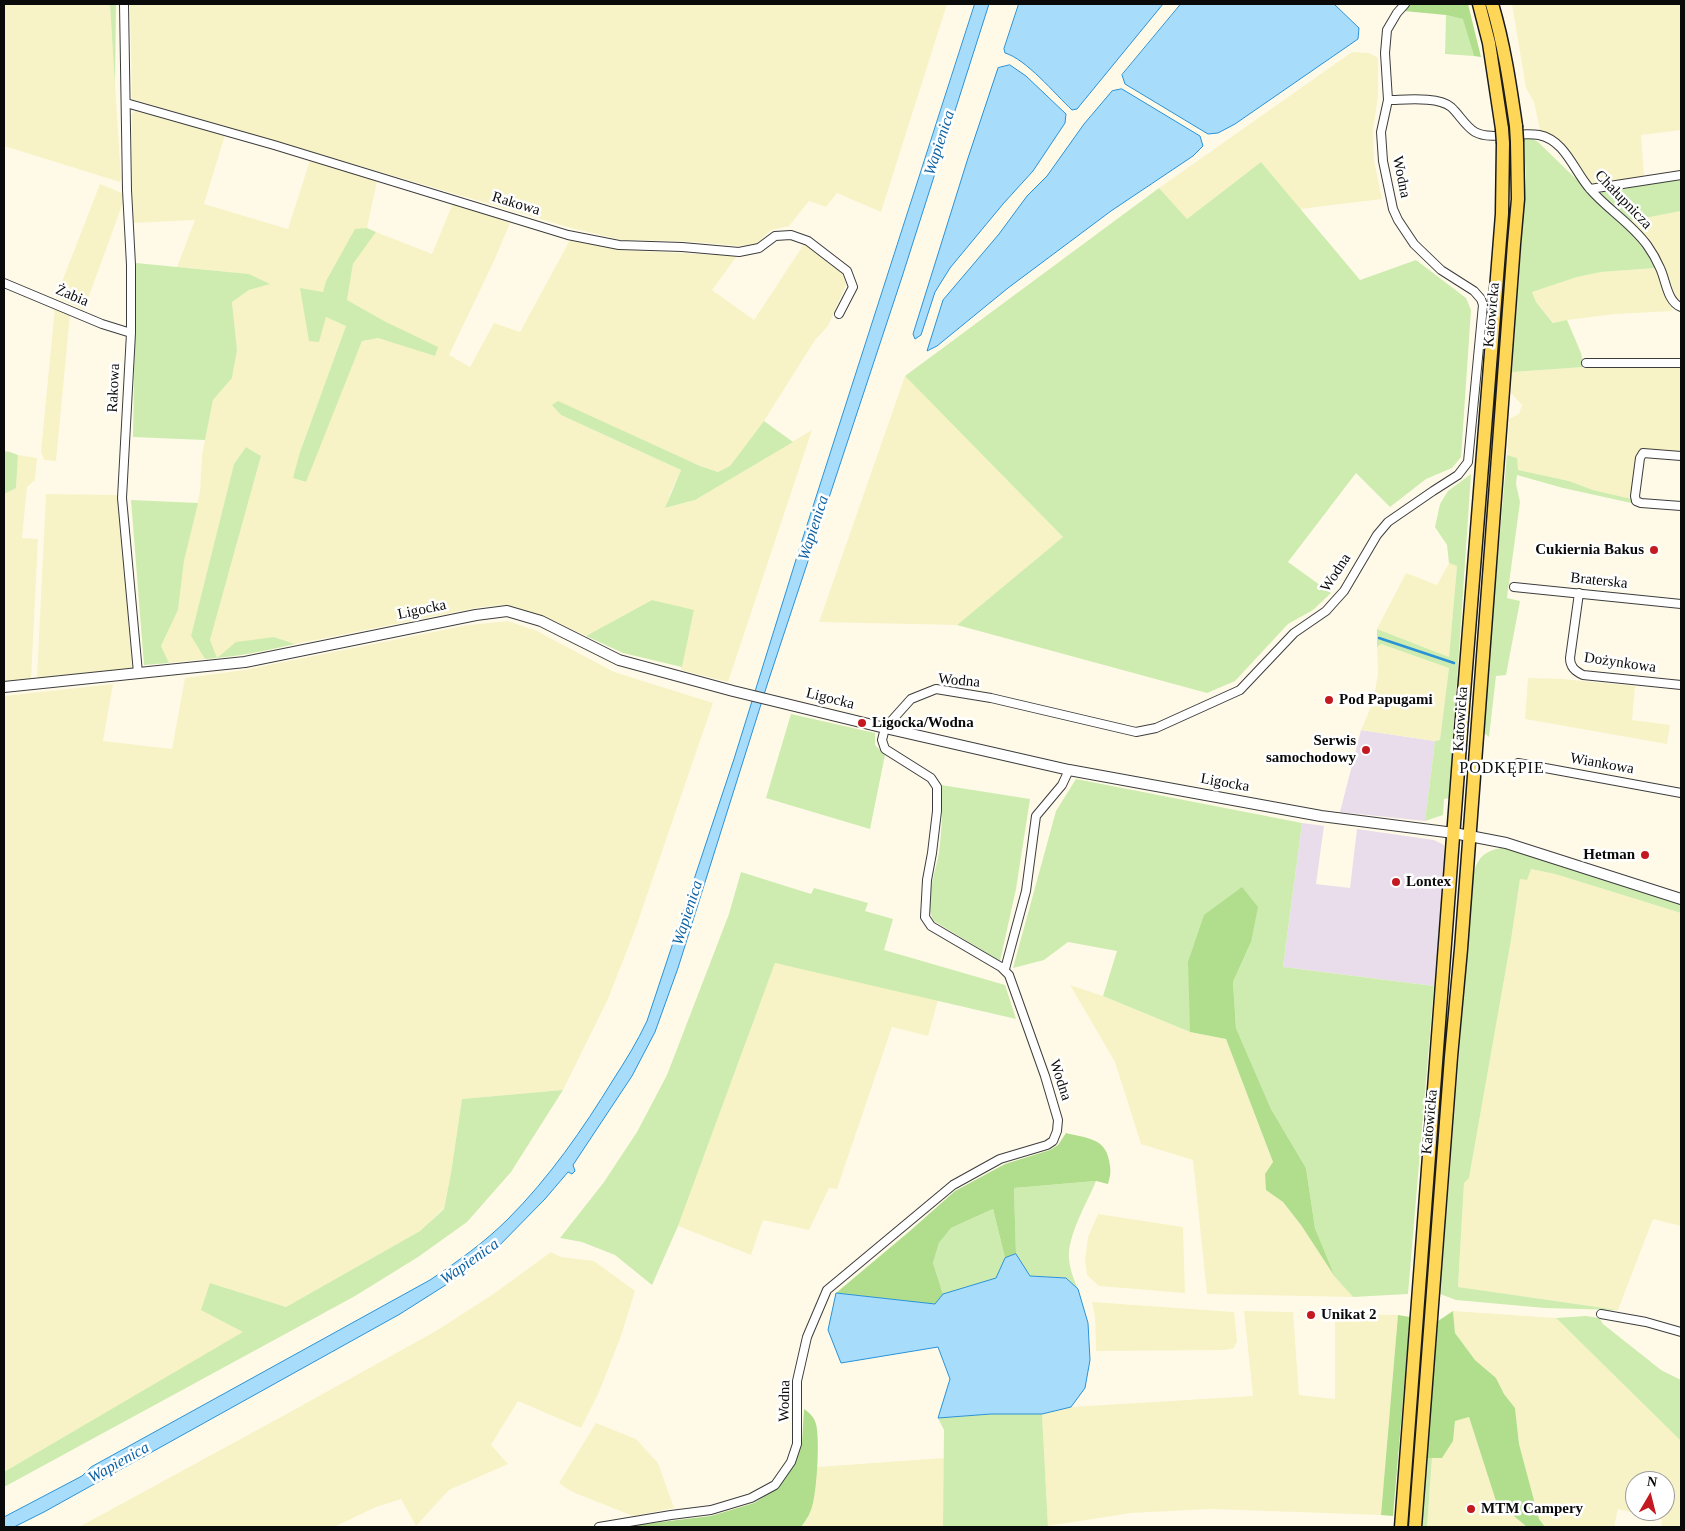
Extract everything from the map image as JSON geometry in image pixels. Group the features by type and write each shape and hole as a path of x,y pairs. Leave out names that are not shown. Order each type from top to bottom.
{"main road":[{"name":"Katowicka","path":"1401,1527 1502,214 1502,128 1493,66 1479,4"},
{"name":"Katowicka","path":"1415,1527 1517,208 1516,126 1510,78 1492,4"}],"street":[{"name":"Rakowa","path":"124,4 127,190 131,265 130,333 122,498 138,673"},
{"name":"Wodna","path":"884,728 911,699 936,689 991,698 1136,732 1156,728 1240,690 1294,633 1326,611 1344,591 1377,535 1388,522 1458,475 1468,462 1483,305 1481,299 1474,291 1441,270 1414,244 1393,209 1383,161 1381,132 1388,100 1385,53 1387,30 1405,4"},
{"name":"Chałupnicza","path":"1388,100 1440,101 1450,106 1475,132 1489,136 1533,134 1550,139 1561,147 1590,189 1638,234 1660,267 1672,299 1681,307"},
{"name":"Rakowa","path":"126,103 282,148 568,235 619,245 682,247 739,252 759,248 775,236 791,235 808,241 847,271 853,287 839,314"},
{"path":"1590,189 1681,175"},
{"name":"Żabia","path":"4,283 102,324 130,333"},
{"path":"1586,363 1681,363"},
{"path":"1681,456 1643,453 1640,458 1635,496 1636,501 1681,506"},
{"name":"Braterska","path":"1514,587 1681,604"},
{"name":"Dożynkowa","path":"1579,593 1570,658 1570,664 1575,671 1583,675 1681,685"},
{"name":"Ligocka","path":"4,687 245,662 476,615 507,611 541,621 619,660 884,728 1069,770 1321,816 1454,833 1517,846 1681,899"},
{"path":"884,728 882,740 884,749 931,778 937,787 937,811 927,880 925,917 931,926 1005,969 1026,891 1036,816 1062,785 1069,770"},
{"name":"Wiankowa","path":"1518,763 1681,793"},
{"name":"Wodna","path":"599,1527 711,1510 751,1498 775,1485 791,1462 797,1444 797,1381 807,1337 827,1290 953,1185 1000,1159 1046,1145 1053,1141 1057,1132 1058,1120 1045,1076 1009,975 1005,969"},
{"path":"1601,1314 1646,1322 1681,1332"}],"shaded area":[{"path":"4,4 110,4 120,182 4,146"},
{"path":"130,4 947,4 881,212 837,193 826,207 809,201 789,226 771,230 756,244 738,246 683,241 621,240 571,228 132,99"},
{"path":"1512,4 1681,4 1681,130 1641,135 1644,177 1596,184 1586,181 1540,131 1534,102 1526,88"},
{"path":"1352,52 1369,53 1378,58 1378,96 1373,131 1374,161 1382,199 1300,209 1261,162 1187,219 1159,188"},
{"path":"135,111 225,135 204,204 288,229 310,160 377,181 367,228 355,230 326,281 323,293 300,289 326,317 346,326 300,452 294,478 305,482 362,341 378,338 436,356 386,322 347,300 353,264 376,232 432,254 453,203 511,221 449,355 470,367 494,323 520,332 570,240 620,250 737,256 712,290 754,320 804,244 843,274 846,285 828,326 815,340 764,421 730,466 718,472 553,405 561,415 681,470 666,508 695,500 812,430 728,682 681,670 694,611 652,600 586,636 544,616 507,605 481,607 295,644 274,637 217,658 210,640 261,456 246,447 234,464 191,636 205,659 169,663 161,646 178,610 184,561 200,492 202,455 213,400 232,378 237,350 232,302 249,290 269,284 249,274 177,267 195,220 132,223 132,114"},
{"path":"100,184 122,193 125,197 84,310 56,297"},
{"path":"1681,211 1681,303 1675,297 1664,268 1665,265 1663,265 1629,221"},
{"path":"1655,268 1673,311 1615,314 1554,323 1536,302 1532,292 1577,277 1601,272"},
{"path":"55,307 70,315 56,461 44,460 41,451"},
{"path":"1614,365 1681,367 1681,453 1644,449 1637,453 1632,499 1593,490 1569,481 1517,470 1517,458 1507,455 1509,419 1519,414 1522,405 1511,393 1512,372"},
{"path":"905,376 1063,537 957,625 819,622"},
{"path":"18,455 37,458 35,480 27,487 22,538 38,539 31,680 4,682 4,494 16,488"},
{"path":"46,494 118,495 132,668 37,678"},
{"path":"1449,563 1457,566 1449,657 1377,629 1406,573 1437,585"},
{"path":"508,621 537,631 614,672 713,703 635,930 608,999 563,1090 462,1099 444,1208 420,1231 286,1307 210,1283 244,1332 4,1472 4,696 113,684 103,741 172,749 185,678 244,670 468,625"},
{"path":"1381,644 1449,668 1440,740 1435,741 1361,730 1373,702 1378,674 1377,647"},
{"path":"1528,678 1562,679 1635,686 1632,720 1670,725 1667,744 1525,719"},
{"path":"1361,730 1435,741 1425,821 1340,812"},
{"name":"Lontex","path":"1302,823 1324,826 1316,884 1350,888 1357,829 1434,840 1444,845 1445,857 1434,986 1283,967"},
{"path":"1531,869 1555,874 1681,913 1681,1226 1653,1219 1618,1310 1458,1287 1464,1183 1469,1178 1520,879"},
{"path":"775,963 938,1000 928,1036 892,1027 837,1189 829,1188 809,1230 763,1220 751,1255 678,1226"},
{"path":"1070,985 1103,996 1190,1032 1226,1039 1273,1162 1265,1174 1267,1190 1283,1202 1301,1225 1335,1277 1353,1297 1207,1294 1193,1160 1141,1144 1115,1062"},
{"path":"1098,1214 1183,1227 1185,1293 1099,1286 1087,1275 1085,1260 1088,1237"},
{"path":"551,1252 561,1257 594,1261 635,1291 621,1336 599,1392 581,1428 518,1401 491,1445 508,1464 449,1490 416,1526 401,1499 376,1507 334,1527 79,1527 436,1331 492,1295"},
{"path":"1092,1302 1234,1312 1237,1341 1234,1348 1225,1350 1096,1351 1095,1316"},
{"path":"1244,1311 1293,1312 1299,1395 1335,1399 1335,1314 1398,1315 1381,1515 1211,1509 1131,1513 1048,1526 1042,1414 1071,1407 1253,1396"},
{"path":"1453,1311 1556,1318 1681,1441 1681,1527 1661,1527 1662,1521 1675,1521 1675,1471 1625,1471 1625,1511 1618,1509 1614,1527 1545,1527 1539,1519 1519,1444 1515,1408 1504,1394 1496,1378 1475,1360 1455,1333"},
{"path":"1469,1417 1496,1500 1527,1527 1427,1527 1432,1458 1442,1457 1453,1441 1455,1421"},
{"path":"596,1423 636,1439 658,1463 674,1508 633,1516 575,1493 559,1483"},
{"path":"944,1458 943,1527 801,1527 807,1520 813,1502 817,1467"}],"green space":[{"path":"110,4 116,4 115,86"},
{"path":"1410,4 1468,4 1481,57 1474,56 1463,19 1446,15 1404,11"},
{"path":"1446,15 1464,19 1474,56 1445,54"},
{"path":"1523,138 1533,139 1538,142 1635,236 1644,246 1655,268 1601,272 1577,277 1532,292 1536,302 1553,323 1567,320 1581,353 1584,367 1512,372 1526,176"},
{"path":"1261,162 1360,280 1416,260 1466,298 1471,310 1461,457 1452,468 1426,479 1390,507 1356,473 1288,562 1331,593 1313,610 1288,624 1235,681 1207,693 957,625 1063,537 905,376 1159,188 1187,219"},
{"path":"1681,179 1681,211 1629,221 1601,195 1603,189"},
{"path":"367,228 376,232 353,264 347,300 386,322 438,347 435,356 378,338 362,341 306,482 293,478 300,452 346,326 326,317 319,342 309,341 300,288 323,292 326,281 355,229"},
{"path":"136,263 249,274 270,284 249,290 232,302 237,350 232,378 213,400 205,440 133,437"},
{"path":"558,401 700,466 718,472 730,466 764,421 793,442 695,500 665,508 681,470 561,415 552,405"},
{"path":"246,447 261,456 210,640 217,658 205,659 191,636 234,464"},
{"path":"4,451 18,455 16,488 4,494"},
{"path":"1507,455 1517,458 1518,470 1569,481 1593,490 1632,499 1636,504 1563,488 1517,475 1516,484 1520,502 1507,598 1520,601 1506,675 1496,676 1489,737 1484,733"},
{"path":"1471,474 1449,798 1444,799 1443,815 1425,821 1435,741 1440,740 1449,668 1381,644 1377,647 1377,629 1449,657 1457,566 1449,563 1447,545 1435,527 1440,504 1448,491"},
{"path":"131,500 198,503 184,561 178,610 161,646 169,663 144,665"},
{"path":"652,600 694,610 682,667 623,653 586,636"},
{"path":"274,637 295,644 217,658 236,642"},
{"path":"791,714 875,733 875,745 885,755 870,829 766,798"},
{"path":"1076,779 1302,823 1283,967 1434,986 1408,1294 1353,1297 1335,1277 1315,1228 1306,1168 1271,1109 1236,1028 1233,982 1251,942 1190,1002 1190,1032 1103,996 1117,951 1068,942 1044,960 1013,968 1056,811"},
{"path":"941,785 1030,799 1016,889 1000,961 934,921 931,914 931,887 941,835"},
{"path":"1501,848 1510,849 1681,904 1681,913 1555,874 1531,869 1527,880 1520,879 1469,1178 1464,1183 1458,1287 1618,1310 1545,1308 1456,1300 1440,1294 1473,877 1481,857 1489,851"},
{"path":"741,872 811,894 814,888 868,903 865,911 893,919 884,950 1005,985 1016,1019 775,963 678,1226 652,1285 615,1255 582,1242 560,1238 604,1182 637,1132 667,1075 729,914"},
{"path":"1242,887 1258,907 1251,942 1233,982 1236,1028 1271,1109 1306,1168 1315,1228 1335,1277 1301,1225 1283,1202 1266,1190 1265,1174 1273,1162 1226,1039 1190,1032 1188,962 1204,915"},
{"path":"563,1090 511,1172 467,1222 418,1257 355,1296 4,1487 4,1472 243,1332 201,1310 210,1283 286,1307 420,1231 444,1209 462,1099"},
{"path":"1066,1133 1094,1140 1103,1147 1107,1153 1110,1167 1108,1184 1096,1181 1014,1188 1016,1254 1005,1258 993,1209 951,1228 939,1243 933,1263 943,1294 935,1304 836,1293 955,1191 1005,1164 1050,1150 1058,1145"},
{"path":"1096,1181 1074,1230 1069,1250 1070,1267 1078,1289 1066,1278 1030,1276 1016,1254 1014,1188"},
{"path":"993,1209 1005,1258 996,1278 943,1294 933,1263 939,1243 951,1228"},
{"path":"1453,1311 1455,1333 1475,1360 1496,1378 1504,1394 1515,1408 1519,1444 1539,1519 1545,1527 1527,1527 1496,1501 1469,1417 1455,1421 1453,1441 1442,1458 1427,1458 1438,1321"},
{"path":"1398,1315 1410,1317 1393,1516 1381,1515"},
{"path":"1586,1316 1599,1318 1603,1324 1661,1370 1681,1380 1681,1441 1556,1318"},
{"path":"804,1409 812,1415 816,1424 818,1452 813,1503 809,1516 801,1527 619,1527 711,1516 754,1503 778,1488 794,1465 802,1443"},
{"path":"991,1414 1042,1414 1048,1527 943,1527 944,1430 938,1418"},
{"path":"1427,1456 1432,1458 1427,1527 1422,1527"}],"water":[{"name":"Wapienica","path":"975,4 989,4 902,277 768,682 678,968 655,1032 632,1076 573,1165 575,1171 572,1174 568,1172 545,1199 491,1254 400,1314 44,1512 14,1527 4,1527 4,1517 82,1476 91,1467 430,1280 460,1259 480,1244 523,1203 565,1152 602,1098 647,1021 734,759 799,550"},
{"path":"1019,4 1163,4 1077,109 1072,110 1031,69 1005,53 1004,49"},
{"path":"1181,4 1334,4 1359,28 1358,39 1235,124 1218,133 1208,134 1125,84 1122,75"},
{"path":"1010,65 1026,76 1066,114 1065,123 1033,171 950,268 935,292 921,335 915,339 913,334 998,68"},
{"path":"1122,89 1200,136 1203,146 1193,156 1111,211 1008,288 937,346 927,351 943,300 999,234 1027,196 1047,176 1084,124 1112,91"},
{"path":"1016,1254 1030,1276 1066,1278 1078,1289 1088,1323 1090,1360 1085,1388 1071,1407 1042,1414 991,1414 938,1418 950,1379 938,1347 841,1363 828,1330 836,1293 935,1304 943,1294 996,1278 1005,1258"}],"waterway":[{"path":"1379,638 1454,663"}],"place":[{"name":"Cukiernia Bakus","path":"1654,550"},
{"name":"Pod Papugami","path":"1329,700"},
{"name":"Ligocka/Wodna","path":"862,723"},
{"name":"Serwis samochodowy","path":"1366,750"},
{"name":"Hetman","path":"1645,855"},
{"name":"Lontex","path":"1396,882"},
{"name":"Unikat 2","path":"1311,1315"},
{"name":"MTM Campery","path":"1471,1509"}],"district":[{"name":"PODKĘPIE","path":"1502,769"}]}
